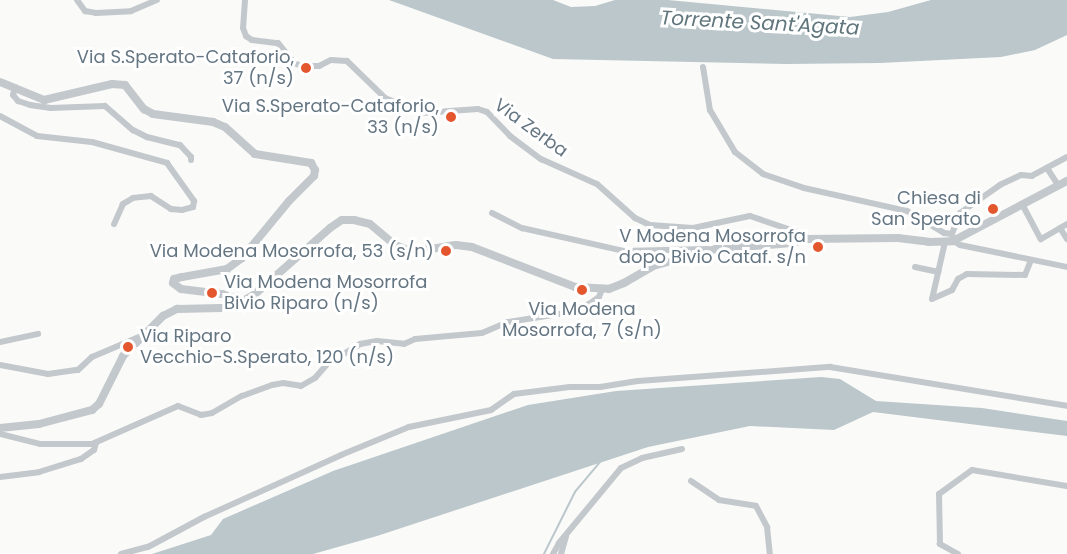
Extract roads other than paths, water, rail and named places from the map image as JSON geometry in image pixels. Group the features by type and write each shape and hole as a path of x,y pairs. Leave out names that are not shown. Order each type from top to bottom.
{"street":[{"path":"78,3 85,11 131,11 157,0"},
{"name":"Via Zerba","path":"245,0 243,28 246,36 252,40 278,43 294,63 303,66 319,66 339,59 347,61 385,98 422,113 478,109 488,112 510,136 541,159 597,184 635,218 650,225 693,228 750,216 803,234 807,239"},
{"path":"703,67 710,110 735,152 763,174 804,188 907,211 944,233 960,246 1067,267"},
{"path":"0,82 44,100 111,84 125,86 144,109 153,114 213,122 225,127 255,154 311,163 315,170 314,176 289,201 258,242 242,258 227,269 174,279 173,283 180,289 222,294 243,301"},
{"path":"15,87 13,95 18,101 30,105 51,108 105,106 133,130 147,137 180,145 191,160"},
{"path":"0,116 37,136 92,142 167,163 194,201 192,207 182,210 161,204 151,196 133,198 123,204 114,224"},
{"path":"1030,260 1025,275 967,274 958,279 952,290 932,299 938,272 960,213 1000,185 1021,175 1032,176 1067,157"},
{"path":"1047,168 1058,185"},
{"path":"492,213 522,228 624,251 715,249 792,243 807,239 950,239 1067,181"},
{"path":"1022,204 1041,240 1067,224"},
{"path":"0,428 39,424 92,410 99,404 123,356 139,337 162,316 177,309 221,308 243,301 342,220 370,224 395,245 405,249 418,251 456,245 472,247 575,286 602,289 624,284 652,266 715,249"},
{"path":"1060,228 1067,239"},
{"path":"915,267 938,272"},
{"path":"0,434 40,444 96,443 178,406 201,415 213,413 242,396 272,385 283,383 301,386 315,378 327,364 360,344 377,341 404,344 415,339 482,333 508,322 565,313 599,297 602,289"},
{"path":"0,342 38,333"},
{"path":"0,365 48,374 78,370 92,357 139,337"},
{"path":"121,554 148,547 204,517 409,427 491,410 514,394 570,387 600,387 638,381 830,367 1067,406"},
{"path":"0,477 39,472 81,459 94,450 96,443"},
{"path":"553,554 621,468 642,458 682,449"},
{"path":"958,554 940,544 939,494 972,470 1067,486"},
{"path":"691,481 719,500 756,506 767,527 770,554"},
{"path":"561,554 566,536"}],"water":[{"name":"Torrente Sant'Agata","path":"389,0 553,0 571,7 595,6 615,0 668,0 850,17 888,12 931,0 1067,0 1067,35 1035,50 1001,57 880,63 786,64 553,59"},
{"path":"821,377 840,379 876,401 982,408 1067,421 1067,436 873,412 834,430 750,426 648,447 377,536 313,554 152,554 211,535 223,519 333,471 528,405 616,391"}],"waterway":[{"path":"544,554 575,492 601,461"}],"place":[{"name":"Via S.Sperato-Cataforio, 37 (n/s)","path":"306,68"},
{"name":"Via S.Sperato-Cataforio, 33 (n/s)","path":"451,117"},
{"name":"Chiesa di San Sperato","path":"993,209"},
{"name":"V Modena Mosorrofa dopo Bivio Cataf. s/n","path":"818,247"},
{"name":"Via Modena Mosorrofa, 53 (s/n)","path":"446,251"},
{"name":"Via Modena Mosorrofa, 7 (s/n)","path":"582,290"},
{"name":"Via Modena Mosorrofa Bivio Riparo (n/s)","path":"212,293"},
{"name":"Via Riparo Vecchio-S.Sperato, 120 (n/s)","path":"128,347"}]}
